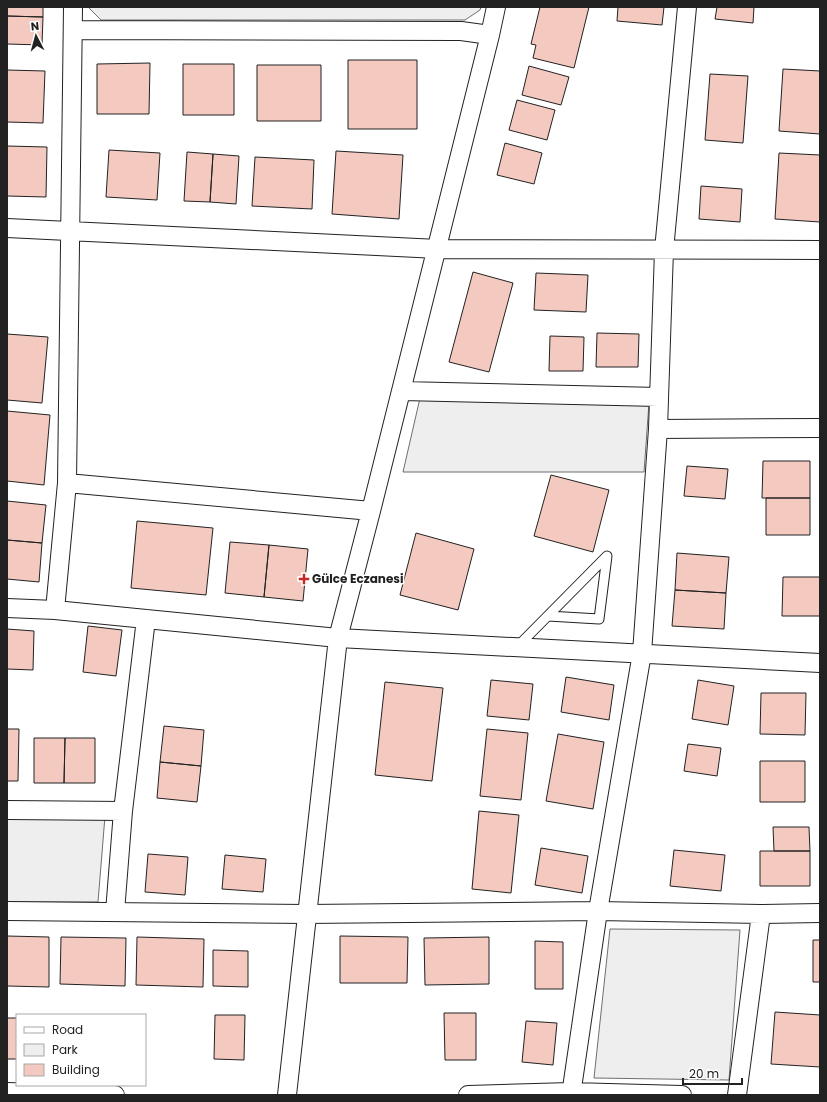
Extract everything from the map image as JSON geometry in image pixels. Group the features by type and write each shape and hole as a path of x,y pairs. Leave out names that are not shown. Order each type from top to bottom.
{"street":[{"path":"55,610 67,483 74,7"},
{"path":"287,1095 338,638 438,249 496,7"},
{"path":"571,1094 598,911 642,653 658,429 664,250 687,7"},
{"path":"73,30 453,31 490,35"},
{"path":"7,228 438,249 820,250"},
{"path":"402,391 659,397"},
{"path":"658,429 820,428"},
{"path":"67,483 371,511"},
{"path":"7,608 55,610 338,638 820,663"},
{"path":"114,912 123,810 146,619"},
{"path":"7,810 123,810"},
{"path":"7,911 306,914 598,911 761,914 820,912"},
{"path":"737,1095 761,914"},
{"path":"7,1092 115,1095"},
{"path":"468,1095 682,1095"}],"lane":[{"path":"517,647 607,556 599,619 548,616"}],"green space":[{"path":"88,7 481,7 480,10 465,20 101,20"},
{"path":"420,398 649,403 644,472 403,472"},
{"path":"105,816 98,902 7,902 7,817"},
{"path":"610,929 740,930 729,1080 594,1078"}],"building":[{"path":"7,7 43,7 43,17 7,16"},
{"path":"540,7 589,7 574,68 533,58 536,45 531,44"},
{"path":"618,7 664,7 662,25 617,21"},
{"path":"717,7 754,7 753,23 715,19"},
{"path":"7,16 43,17 42,45 7,44"},
{"path":"348,60 417,60 417,129 348,129"},
{"path":"150,63 149,114 97,114 97,64"},
{"path":"183,64 234,64 234,115 183,115"},
{"path":"257,65 321,65 321,121 257,121"},
{"path":"529,66 569,77 561,105 522,95"},
{"path":"783,69 820,71 820,134 779,131"},
{"path":"7,70 45,71 43,123 7,122"},
{"path":"710,74 748,76 743,143 705,140"},
{"path":"517,100 555,110 547,140 509,130"},
{"path":"505,143 542,153 534,184 497,175"},
{"path":"7,146 47,147 46,197 7,196"},
{"path":"109,150 160,153 157,200 106,197"},
{"path":"336,151 403,155 399,219 332,214"},
{"path":"187,152 213,154 210,202 184,201"},
{"path":"779,153 820,155 820,222 775,219"},
{"path":"213,154 239,156 236,204 210,202"},
{"path":"255,157 314,160 312,209 252,206"},
{"path":"701,186 742,189 740,222 699,219"},
{"path":"473,272 513,283 489,372 449,362"},
{"path":"536,273 588,275 586,312 534,310"},
{"path":"597,333 639,334 638,367 596,367"},
{"path":"7,334 48,337 42,403 7,400"},
{"path":"550,336 584,337 583,371 549,371"},
{"path":"7,411 50,415 44,485 7,481"},
{"path":"763,461 810,461 810,498 762,498"},
{"path":"687,466 728,469 725,499 684,496"},
{"path":"551,475 609,490 593,552 534,536"},
{"path":"766,498 810,498 810,535 766,535"},
{"path":"7,501 46,505 42,543 7,540"},
{"path":"137,521 213,528 206,595 131,588"},
{"path":"416,533 474,549 458,610 400,595"},
{"path":"7,540 42,543 39,582 7,579"},
{"path":"230,542 269,545 264,597 225,593"},
{"path":"269,545 308,549 303,601 264,597"},
{"path":"677,553 729,557 726,593 675,590"},
{"path":"783,577 820,577 820,616 782,616"},
{"path":"675,590 726,593 724,629 672,626"},
{"path":"88,626 122,630 116,676 83,672"},
{"path":"7,629 34,631 33,670 7,669"},
{"path":"566,677 614,685 609,720 561,712"},
{"path":"491,680 533,684 529,720 487,716"},
{"path":"698,680 734,686 728,725 692,719"},
{"path":"385,682 443,688 432,781 375,775"},
{"path":"761,693 806,693 805,735 760,734"},
{"path":"164,726 204,730 201,766 160,762"},
{"path":"7,729 19,729 18,781 7,781"},
{"path":"487,729 528,733 521,800 480,796"},
{"path":"558,734 604,742 593,809 546,801"},
{"path":"34,738 65,738 64,783 34,783"},
{"path":"65,738 95,738 95,783 64,783"},
{"path":"688,744 721,748 717,776 684,771"},
{"path":"760,761 805,761 805,802 760,802"},
{"path":"160,762 201,766 197,802 157,798"},
{"path":"479,811 519,815 511,893 472,889"},
{"path":"773,827 809,827 810,851 774,851"},
{"path":"541,848 588,856 582,893 535,885"},
{"path":"674,850 725,855 721,891 670,886"},
{"path":"760,851 810,851 810,886 760,886"},
{"path":"148,854 188,857 185,895 145,892"},
{"path":"225,855 266,859 263,892 222,889"},
{"path":"7,936 49,937 49,987 7,986"},
{"path":"340,936 408,937 407,983 340,983"},
{"path":"61,937 126,938 125,986 60,984"},
{"path":"137,937 204,939 203,987 136,985"},
{"path":"489,937 489,984 425,985 424,938"},
{"path":"813,940 820,940 820,982 813,982"},
{"path":"535,941 563,942 563,989 535,989"},
{"path":"213,950 248,951 248,987 213,986"},
{"path":"775,1012 820,1015 820,1067 771,1064"},
{"path":"444,1013 476,1013 476,1060 445,1060"},
{"path":"215,1015 245,1015 244,1060 214,1059"},
{"path":"7,1018 16,1018 16,1059 7,1059"},
{"path":"526,1021 557,1023 553,1065 522,1062"}],"place":[{"name":"Gülce Eczanesi","path":"304,579"}]}
